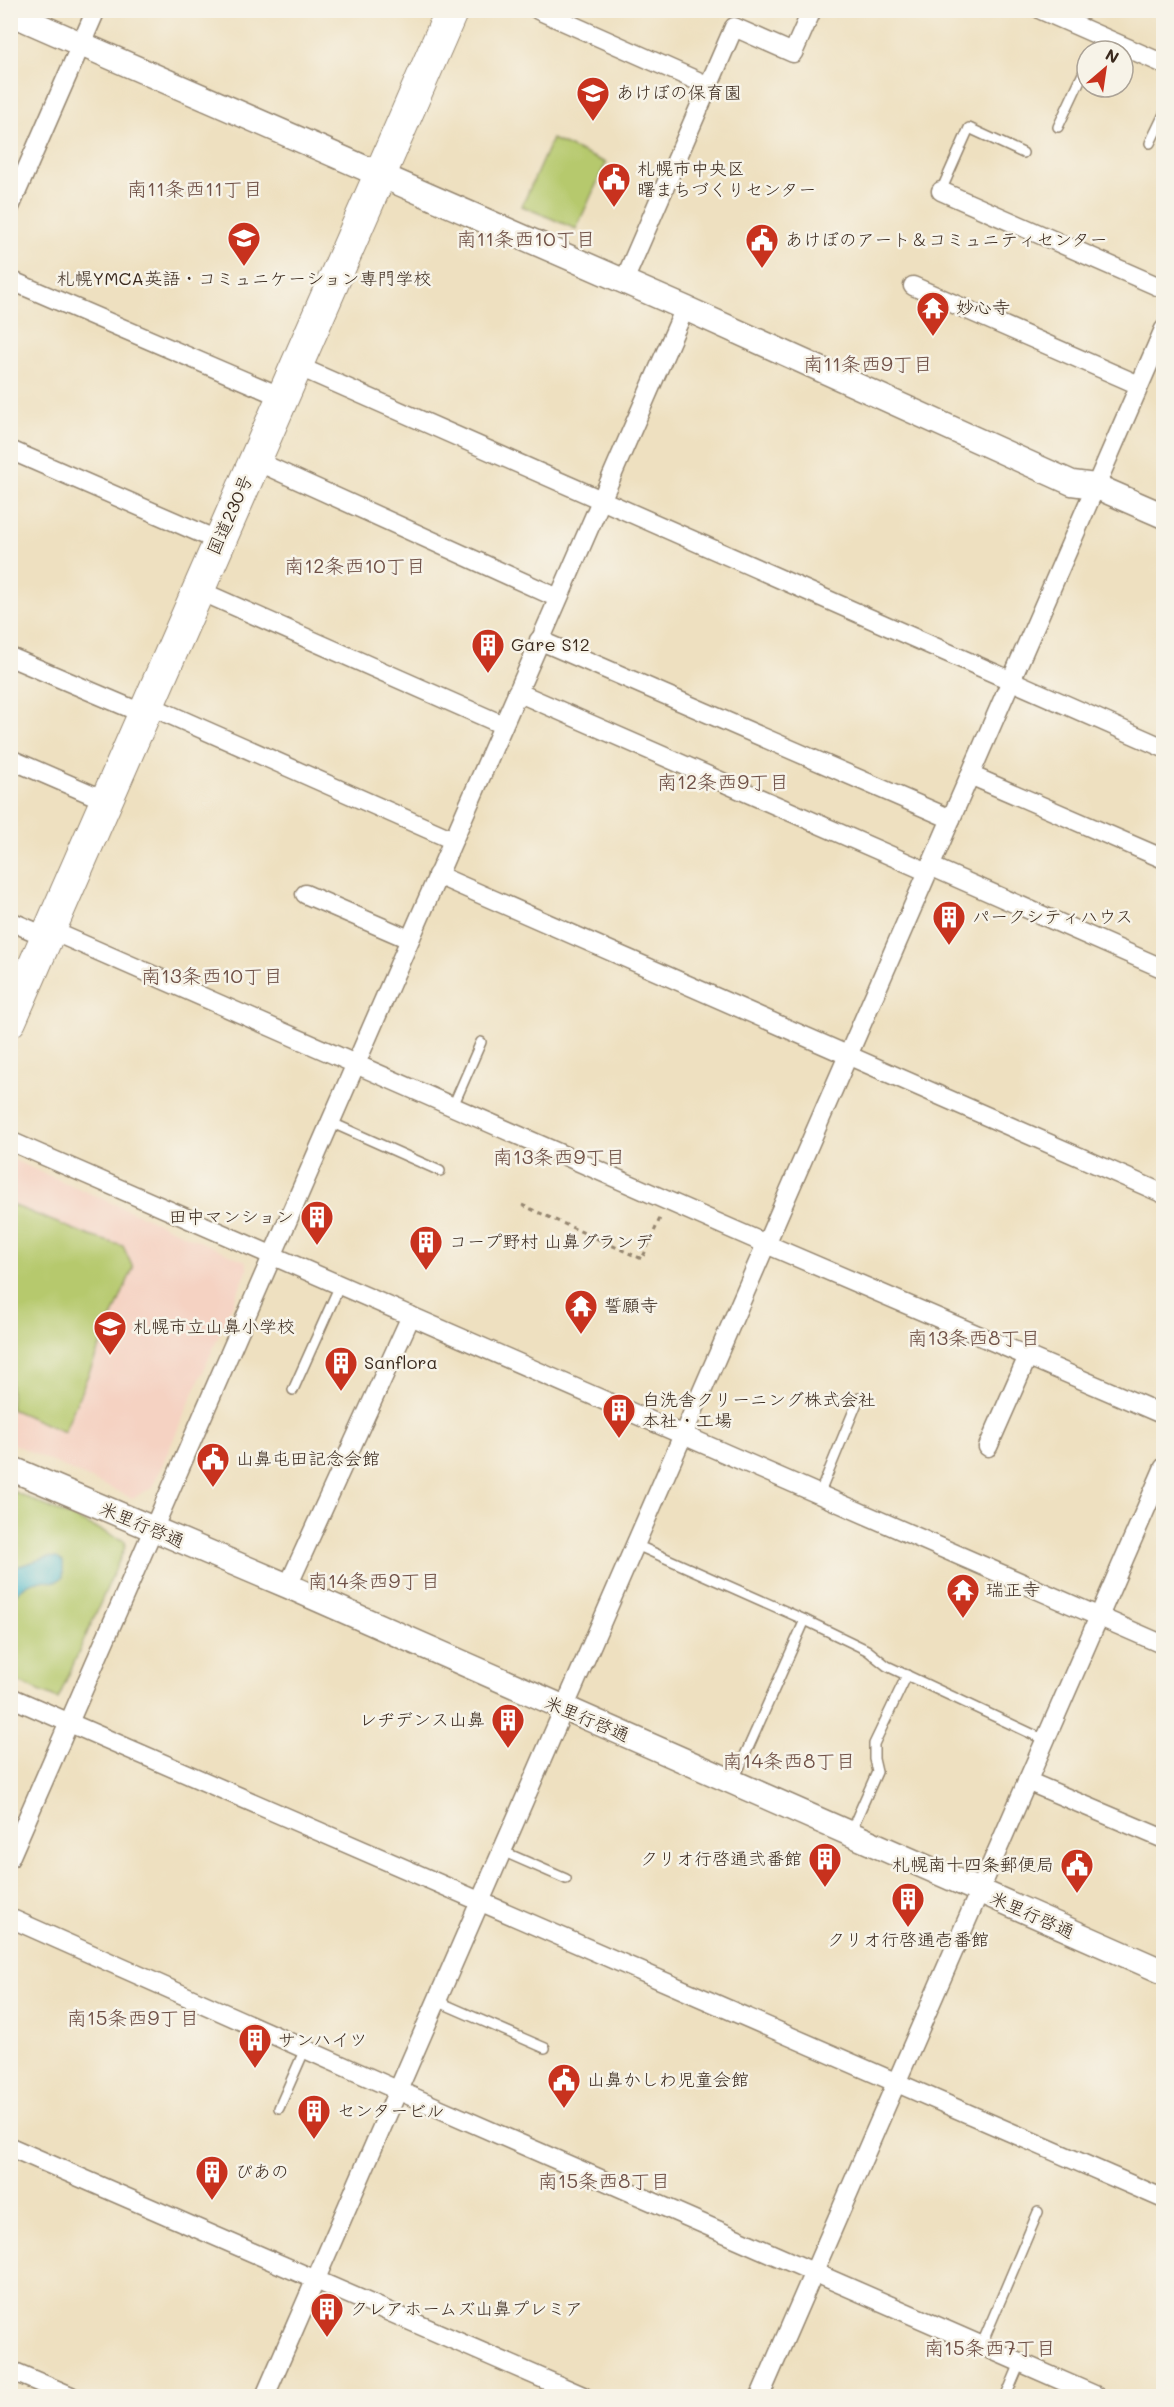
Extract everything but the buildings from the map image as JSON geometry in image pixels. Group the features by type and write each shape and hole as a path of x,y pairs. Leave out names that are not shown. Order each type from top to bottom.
{"highway":[{"name":"国道230号","path":"10,1021 452,10"}],"street":[{"path":"10,207 96,10"},
{"path":"538,10 709,86"},
{"path":"624,281 734,27 793,53 812,10"},
{"path":"1041,10 1089,39"},
{"path":"10,13 624,281 1072,483 1095,486 1164,516"},
{"path":"1135,55 1164,64"},
{"path":"941,191 1164,289"},
{"path":"10,279 282,397"},
{"path":"913,286 1139,385"},
{"path":"10,1858 685,308"},
{"path":"265,2397 1164,329"},
{"path":"295,365 1164,748"},
{"path":"10,450 219,541"},
{"path":"254,460 558,598"},
{"path":"198,590 503,725"},
{"path":"540,640 951,819"},
{"path":"10,657 146,710 453,840"},
{"path":"517,692 1164,969"},
{"path":"10,759 106,801"},
{"path":"969,775 1164,859"},
{"path":"437,875 1164,1194"},
{"path":"305,894 409,939"},
{"path":"10,921 48,933 356,1064 1164,1415"},
{"path":"10,1141 1164,1645"},
{"path":"288,1586 411,1316"},
{"path":"988,1447 1028,1356"},
{"path":"760,2397 1164,1467"},
{"name":"米里行啓通","path":"10,1468 288,1586 1164,1972"},
{"path":"10,1697 1164,2199"},
{"path":"1027,1781 1164,1839"},
{"path":"10,1918 1097,2397"},
{"path":"10,2147 583,2397"},
{"path":"11,2372 71,2397"}],"lane":[{"path":"1058,128 1075,91"},
{"path":"1150,143 1164,114"},
{"path":"941,191 969,128 1023,153"},
{"path":"453,1106 481,1042"},
{"path":"330,1122 440,1170"},
{"path":"293,1390 340,1285"},
{"path":"819,1495 859,1398"},
{"path":"634,1544 805,1620 867,1650 887,1666 1045,1740"},
{"path":"733,1782 805,1620"},
{"path":"850,1834 877,1772 874,1744 907,1675"},
{"path":"502,1851 567,1879"},
{"path":"437,2001 545,2048"},
{"path":"279,2108 305,2049"},
{"path":"981,2346 1038,2212"},
{"path":"1006,2397 1020,2363"}],"path":[{"path":"522,1206 642,1259 663,1212"}],"shaded area":[{"name":"札幌市立山鼻小学校","path":"11,1159 245,1261 248,1269 152,1488 132,1498 11,1443"}],"green space":[{"path":"552,139 606,163 576,229 522,206"},
{"path":"10,1204 90,1236 123,1246 133,1268 64,1432 11,1409"},
{"path":"10,1490 125,1541 125,1547 58,1699 11,1679"}],"water":[{"path":"48,1557 57,1558 63,1562 63,1577 51,1582 35,1581 11,1598 11,1574 16,1567"}],"place":[{"name":"あけぼの保育園","path":"593,122"},
{"name":"札幌市中央区 曙まちづくりセンター","path":"614,208"},
{"name":"札幌YMCA英語・コミュニケーション専門学校","path":"244,267"},
{"name":"あけぼのアート＆コミュニティセンター","path":"762,269"},
{"name":"妙心寺","path":"933,337"},
{"name":"Gare S12","path":"488,674"},
{"name":"パークシティハウス","path":"949,946"},
{"name":"田中マンション","path":"317,1246"},
{"name":"コープ野村 山鼻グランデ","path":"426,1271"},
{"name":"誓願寺","path":"581,1335"},
{"name":"札幌市立山鼻小学校","path":"110,1356"},
{"name":"Sanflora","path":"341,1392"},
{"name":"白洗舎クリーニング株式会社 本社・工場","path":"619,1439"},
{"name":"山鼻屯田記念会館","path":"213,1488"},
{"name":"瑞正寺","path":"963,1619"},
{"name":"レヂデンス山鼻","path":"508,1749"},
{"name":"クリオ行啓通弐番館","path":"825,1888"},
{"name":"札幌南十四条郵便局","path":"1077,1894"},
{"name":"クリオ行啓通壱番館","path":"908,1928"},
{"name":"サンハイツ","path":"255,2069"},
{"name":"山鼻かしわ児童会館","path":"564,2109"},
{"name":"センタービル","path":"314,2140"},
{"name":"ぴあの","path":"212,2201"},
{"name":"クレアホームズ山鼻プレミア","path":"327,2338"}],"district":[{"name":"南11条西11丁目","path":"195,189"},
{"name":"南11条西10丁目","path":"526,239"},
{"name":"南11条西9丁目","path":"868,364"},
{"name":"南12条西10丁目","path":"355,566"},
{"name":"南12条西9丁目","path":"723,782"},
{"name":"南13条西10丁目","path":"212,976"},
{"name":"南13条西9丁目","path":"559,1157"},
{"name":"南13条西8丁目","path":"974,1338"},
{"name":"南14条西9丁目","path":"374,1581"},
{"name":"南14条西8丁目","path":"789,1761"},
{"name":"南15条西9丁目","path":"133,2018"},
{"name":"南15条西8丁目","path":"604,2181"},
{"name":"南15条西7丁目","path":"990,2348"}]}
